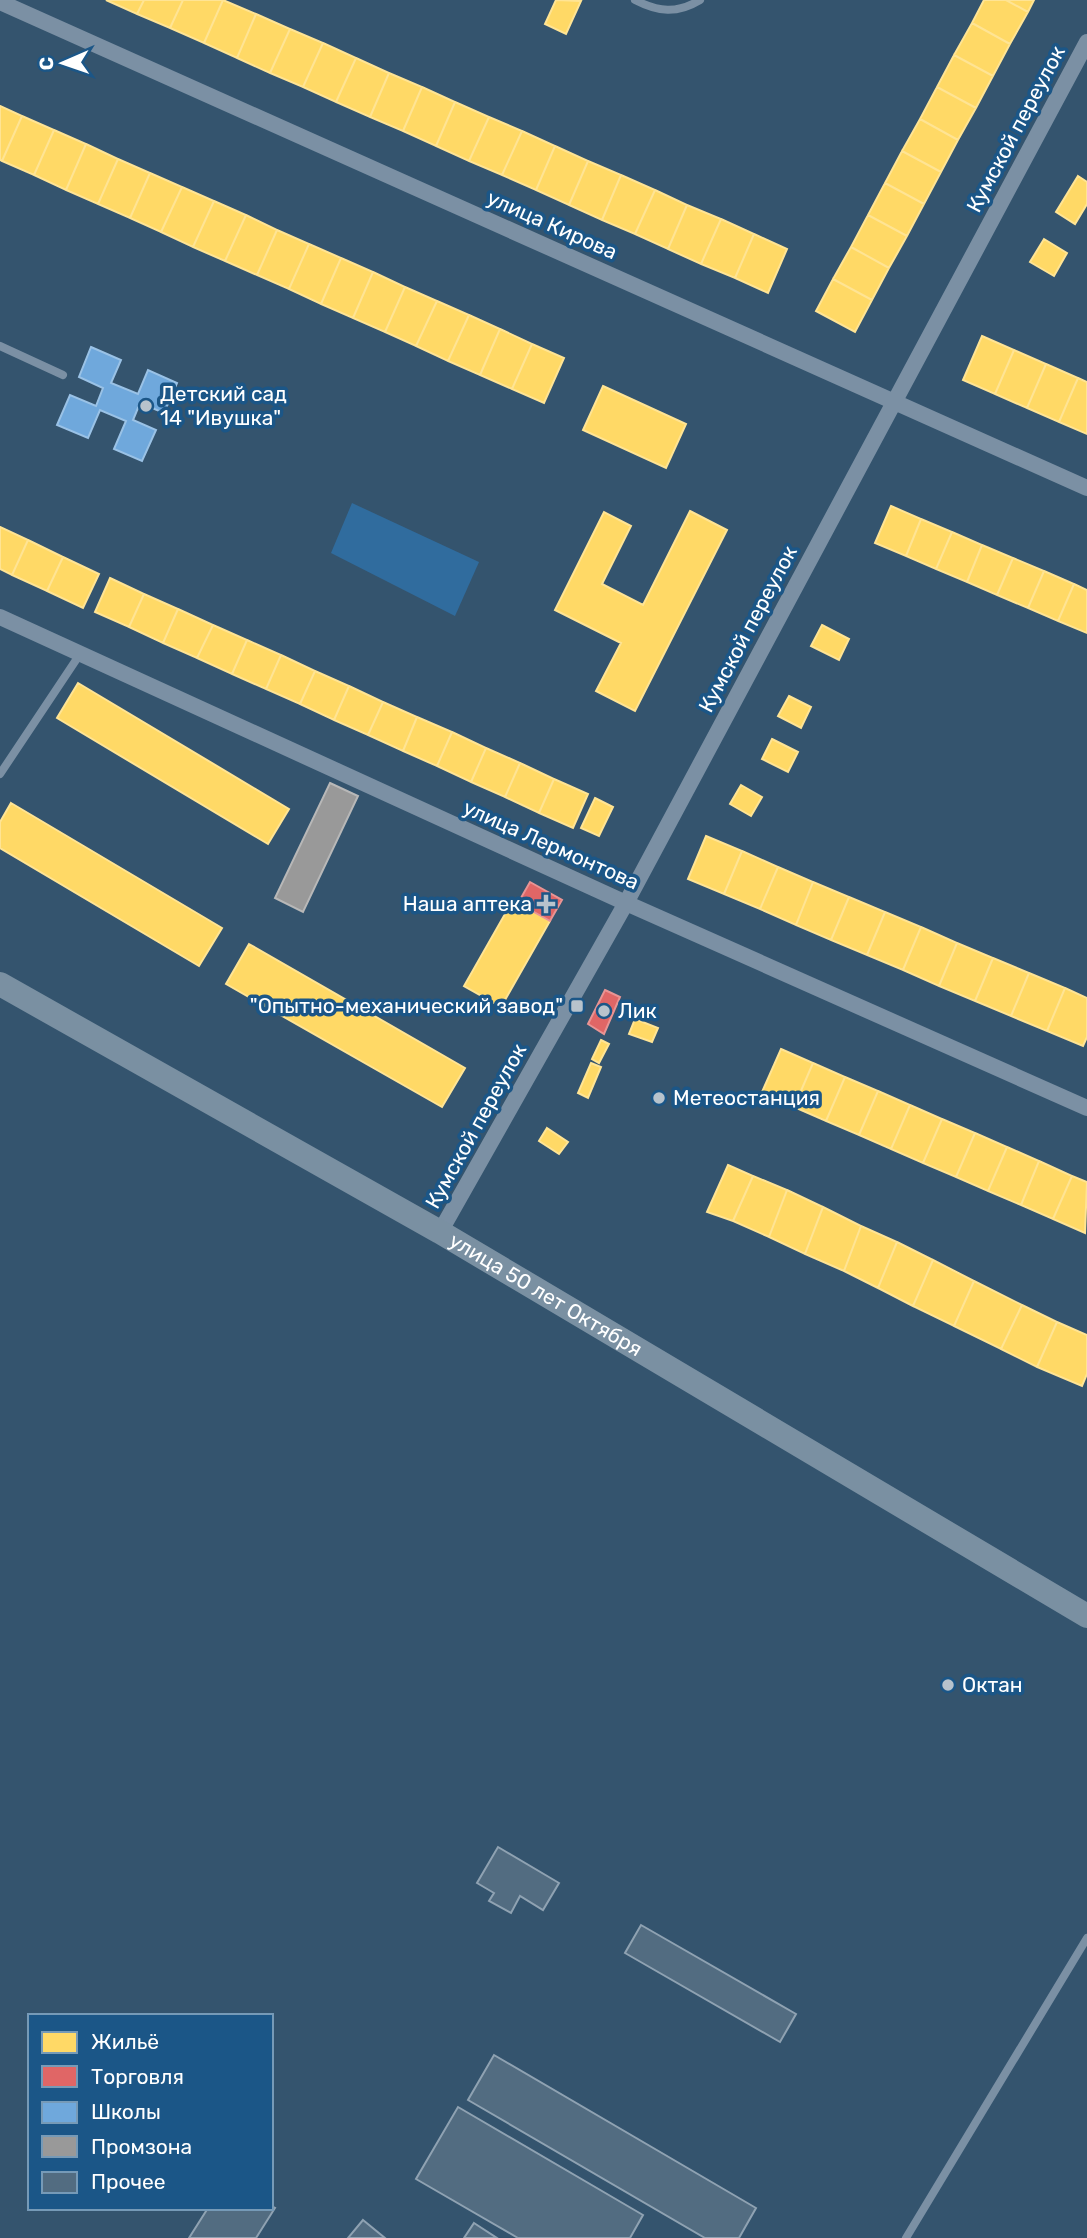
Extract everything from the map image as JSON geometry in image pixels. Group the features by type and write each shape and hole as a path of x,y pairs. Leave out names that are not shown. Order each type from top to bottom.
{"highway":[{"name":"улица 50 лет Октября","path":"0,984 440,1232 1087,1616"}],"street":[{"name":"улица Кирова","path":"0,2 1087,488"},
{"name":"Кумской переулок","path":"440,1232 626,903 1087,42"},
{"name":"улица Лермонтова","path":"0,617 626,903 1087,1108"}],"lane":[{"path":"635,0 654,10 677,11 700,0"},
{"path":"0,346 63,375"},
{"path":"0,774 81,654"},
{"path":"906,2238 1087,1938"}],"shaded area":[{"path":"352,503 479,562 455,616 331,553"}],"building: Жильё":[{"path":"106,0 144,0 137,14"},
{"path":"144,0 183,0 170,28 137,14"},
{"path":"183,0 223,0 204,43 170,28"},
{"path":"223,0 256,14 237,58 204,43"},
{"path":"556,0 581,1 566,34 545,24"},
{"path":"984,0 1006,0 1028,12 1010,44 972,23"},
{"path":"1006,0 1034,0 1028,12"},
{"path":"256,14 290,29 270,73 237,58"},
{"path":"972,23 1010,44 993,76 954,55"},
{"path":"290,29 323,43 303,87 270,73"},
{"path":"323,43 356,58 336,102 303,87"},
{"path":"954,55 993,76 976,108 937,87"},
{"path":"356,58 389,73 370,117 336,102"},
{"path":"389,73 422,87 403,131 370,117"},
{"path":"422,87 455,102 436,146 403,131"},
{"path":"937,87 976,108 958,140 920,119"},
{"path":"455,102 489,117 469,161 436,146"},
{"path":"0,106 22,116 2,161 0,160"},
{"path":"22,116 54,130 34,175 2,161"},
{"path":"489,117 522,131 502,175 469,161"},
{"path":"920,119 958,140 941,172 902,151"},
{"path":"54,130 86,144 66,190 34,175"},
{"path":"522,131 555,146 536,190 502,175"},
{"path":"86,144 118,159 98,204 66,190"},
{"path":"555,146 588,161 569,205 536,190"},
{"path":"902,151 941,172 924,204 885,183"},
{"path":"118,159 150,173 130,218 98,204"},
{"path":"588,161 621,175 602,220 569,205"},
{"path":"150,173 182,187 161,232 130,218"},
{"path":"621,175 655,190 635,234 602,220"},
{"path":"1078,176 1087,182 1087,204 1075,224 1056,212"},
{"path":"885,183 924,204 907,236 868,215"},
{"path":"182,187 214,201 193,247 161,232"},
{"path":"655,190 687,205 668,249 635,234"},
{"path":"214,201 246,215 225,261 193,247"},
{"path":"687,205 721,219 701,264 668,249"},
{"path":"246,215 277,230 257,275 225,261"},
{"path":"868,215 907,236 889,268 851,247"},
{"path":"721,219 754,234 735,278 701,264"},
{"path":"277,230 309,244 289,289 257,275"},
{"path":"754,234 787,249 768,293 735,278"},
{"path":"1044,239 1067,253 1054,276 1030,262"},
{"path":"309,244 341,258 321,304 289,289"},
{"path":"851,247 889,268 872,300 833,279"},
{"path":"341,258 373,272 353,318 321,304"},
{"path":"373,272 405,287 385,332 353,318"},
{"path":"833,279 872,300 855,332 816,311"},
{"path":"405,287 437,301 416,346 385,332"},
{"path":"437,301 469,315 448,361 416,346"},
{"path":"469,315 500,329 480,375 448,361"},
{"path":"500,329 532,344 512,389 480,375"},
{"path":"982,336 1014,350 995,394 963,380"},
{"path":"532,344 564,358 544,403 512,389"},
{"path":"1014,350 1046,364 1027,408 995,394"},
{"path":"1046,364 1078,378 1059,422 1027,408"},
{"path":"1078,378 1087,382 1087,434 1059,422"},
{"path":"603,386 686,424 666,468 583,430"},
{"path":"891,506 921,519 906,556 875,543"},
{"path":"690,511 727,530 635,711 596,691 621,643 555,610 604,512 631,526 602,584 643,605"},
{"path":"921,519 952,532 936,569 906,556"},
{"path":"0,527 28,540 12,575 0,569"},
{"path":"952,532 982,545 967,582 936,569"},
{"path":"28,540 63,557 47,591 12,575"},
{"path":"982,545 1013,558 997,595 967,582"},
{"path":"63,557 99,574 83,608 47,591"},
{"path":"1013,558 1044,571 1028,608 997,595"},
{"path":"1044,571 1074,584 1058,621 1028,608"},
{"path":"110,578 144,594 129,627 95,612"},
{"path":"1074,584 1087,590 1087,633 1058,621"},
{"path":"144,594 178,609 163,643 129,627"},
{"path":"178,609 213,625 197,658 163,643"},
{"path":"213,625 247,640 232,674 197,658"},
{"path":"822,625 849,639 839,660 811,646"},
{"path":"247,640 281,655 266,689 232,674"},
{"path":"281,655 315,671 300,704 266,689"},
{"path":"315,671 349,686 334,720 300,704"},
{"path":"78,683 289,809 268,844 57,718"},
{"path":"349,686 383,702 368,735 334,720"},
{"path":"789,696 811,707 801,728 778,716"},
{"path":"383,702 417,717 403,751 368,735"},
{"path":"417,717 452,732 437,766 403,751"},
{"path":"452,732 486,748 471,782 437,766"},
{"path":"772,739 798,752 788,772 762,759"},
{"path":"486,748 520,763 505,797 471,782"},
{"path":"520,763 554,779 539,813 505,797"},
{"path":"554,779 588,794 573,828 539,813"},
{"path":"741,785 762,797 751,816 730,804"},
{"path":"595,798 613,807 599,836 581,828"},
{"path":"11,803 222,928 199,966 0,848 0,822"},
{"path":"706,836 742,851 724,894 688,879"},
{"path":"742,851 778,867 760,909 724,894"},
{"path":"778,867 813,882 796,925 760,909"},
{"path":"813,882 849,897 831,940 796,925"},
{"path":"849,897 885,912 867,955 831,940"},
{"path":"513,900 550,921 501,1007 464,986"},
{"path":"885,912 921,927 903,970 867,955"},
{"path":"921,927 957,943 939,986 903,970"},
{"path":"957,943 993,958 975,1001 939,986"},
{"path":"249,944 465,1068 442,1107 226,984"},
{"path":"993,958 1029,973 1011,1016 975,1001"},
{"path":"1029,973 1065,988 1047,1031 1011,1016"},
{"path":"1065,988 1087,998 1087,1037 1083,1046 1047,1031"},
{"path":"635,1019 658,1028 652,1042 629,1034"},
{"path":"601,1040 609,1044 599,1063 592,1059"},
{"path":"781,1049 813,1063 794,1107 762,1092"},
{"path":"591,1063 601,1067 588,1098 578,1093"},
{"path":"813,1063 845,1077 826,1121 794,1107"},
{"path":"845,1077 878,1091 859,1135 826,1121"},
{"path":"878,1091 910,1105 891,1149 859,1135"},
{"path":"910,1105 942,1119 923,1163 891,1149"},
{"path":"942,1119 975,1133 956,1177 923,1163"},
{"path":"547,1128 568,1142 559,1154 539,1141"},
{"path":"975,1133 1007,1147 988,1191 956,1177"},
{"path":"1007,1147 1039,1161 1021,1205 988,1191"},
{"path":"1039,1161 1072,1176 1053,1219 1021,1205"},
{"path":"728,1165 753,1176 733,1221 707,1212"},
{"path":"753,1176 787,1190 769,1237 733,1221"},
{"path":"1072,1176 1087,1182 1085,1233 1053,1219"},
{"path":"787,1190 823,1207 805,1254 769,1237"},
{"path":"823,1207 861,1226 844,1271 805,1254"},
{"path":"861,1226 897,1242 878,1288 844,1271"},
{"path":"897,1242 933,1260 913,1306 878,1288"},
{"path":"933,1260 974,1281 954,1326 913,1306"},
{"path":"974,1281 1022,1305 1001,1349 954,1326"},
{"path":"1022,1305 1057,1322 1037,1367 1001,1349"},
{"path":"1057,1322 1087,1335 1087,1374 1082,1386 1037,1367"}],"building: Торговля":[{"path":"530,882 562,900 550,921 518,903"},
{"name":"Лик","path":"605,990 620,997 604,1034 588,1024"}],"building: Школы":[{"path":"91,347 121,360 111,383 138,394 148,370 177,383 164,413 140,403 133,420 156,430 142,461 114,449 126,421 100,410 88,438 57,425 70,395 96,406 103,388 79,377"}],"building: Промзона":[{"path":"330,783 358,796 303,912 275,898"}],"building: Прочее":[{"path":"498,1847 559,1883 543,1910 520,1896 511,1913 489,1901 494,1893 477,1883"},
{"path":"641,1925 796,2014 780,2042 625,1953"},
{"path":"494,2055 756,2208 739,2238 705,2238 468,2100"},
{"path":"458,2107 643,2215 630,2238 518,2238 416,2179"},
{"path":"275,2208 256,2238 189,2238 207,2210"},
{"path":"363,2220 385,2238 348,2238"},
{"path":"474,2223 497,2238 464,2238"}],"place":[{"name":"Детский сад 14 \"Ивушка\"","path":"146,406"},
{"name":"Наша аптека","path":"546,904"},
{"name":"\"Опытно-механический завод\"","path":"577,1006"},
{"name":"Лик","path":"604,1011"},
{"name":"Метеостанция","path":"659,1098"},
{"name":"Октан","path":"948,1685"}]}
